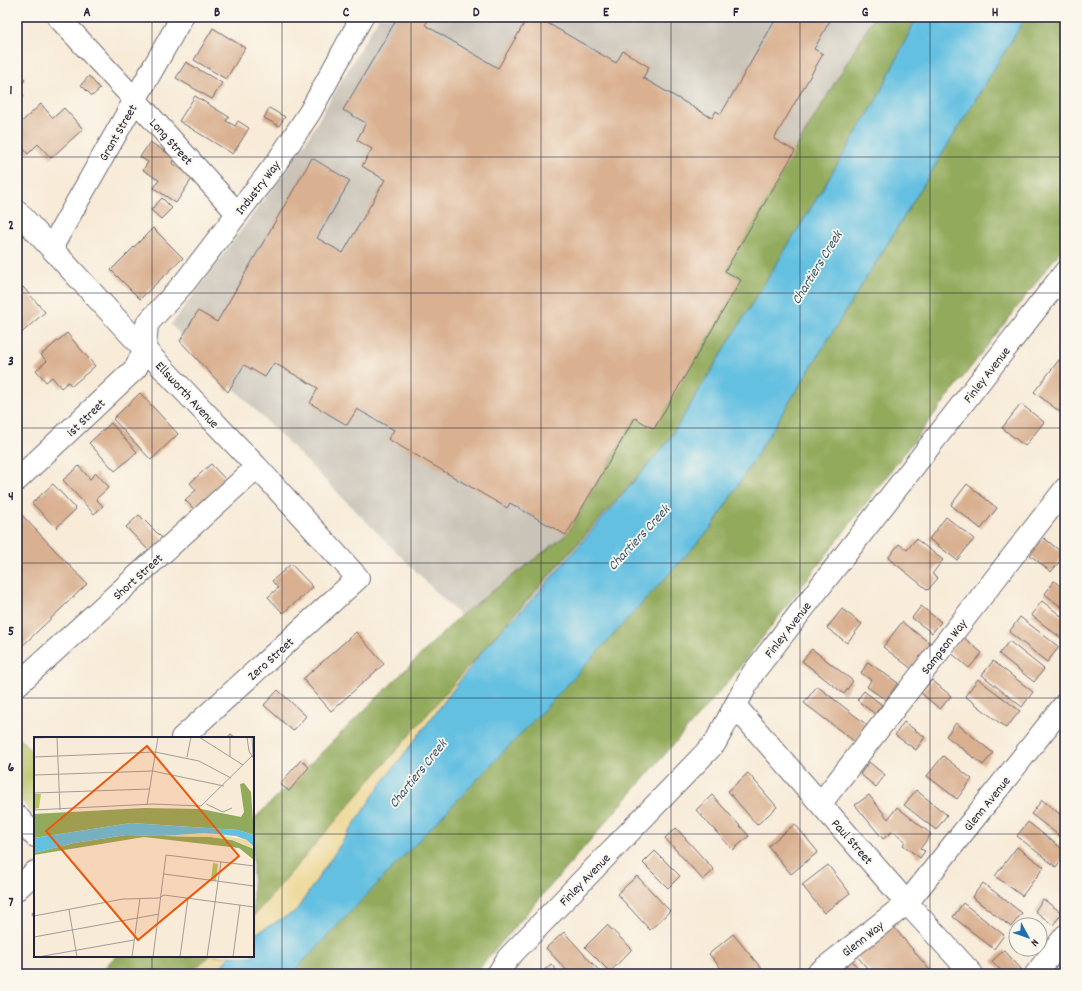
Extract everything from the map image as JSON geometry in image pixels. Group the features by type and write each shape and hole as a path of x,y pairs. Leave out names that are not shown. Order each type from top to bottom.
{"street":[{"name":"Long Street","path":"58,17 237,214"},
{"name":"Grant Street","path":"51,248 182,17"},
{"name":"Industry Way","path":"145,348 147,324 186,282 277,162 310,112 362,17"},
{"name":"Ellsworth Avenue","path":"17,211 258,467 358,578"},
{"name":"Finley Avenue","path":"498,974 508,958 715,742 753,673 1065,272"},
{"name":"1st Street","path":"17,480 136,368 145,348"},
{"name":"Short Street","path":"17,685 258,467"},
{"name":"Sampson Way","path":"821,803 1065,489"},
{"name":"Zero Street","path":"183,737 358,578"},
{"name":"Glenn Avenue","path":"907,903 1065,704"},
{"name":"Paul Street","path":"736,706 907,903 972,974"},
{"path":"17,816 34,835"},
{"path":"17,889 34,873"},
{"name":"Glenn Way","path":"817,974 907,903"},
{"path":"1036,974 1065,936"}],"shaded area":[{"path":"379,17 917,17 667,443 534,598 488,644 171,325 301,150"}],"green space":[{"path":"874,17 917,17 875,103 667,443 488,644 254,916 254,819 460,616 566,535"},
{"path":"1026,17 1065,17 1065,245 732,677 474,974 291,974 712,527"},
{"path":"17,736 34,754 34,814 17,796"},
{"path":"115,957 209,957 189,974 98,974"}],"sand":[{"path":"488,644 379,787 296,911 254,934 254,916"},
{"path":"209,957 229,957 214,974 189,974"}],"water":[{"name":"Chartiers Creek","path":"917,17 1026,17 712,527 555,698 291,974 214,974 229,957 254,957 254,934 296,911 379,787 488,644 534,598 667,443 875,103"}],"building":[{"path":"398,17 430,17 425,25 498,68 528,17 537,17 616,63 623,51 649,67 643,78 712,118 716,111 721,114 777,17 832,17 814,49 823,54 774,139 795,151 725,271 741,280 654,429 635,418 566,535 510,503 507,508 388,439 394,430 357,409 347,425 310,403 318,388 274,363 265,377 244,365 228,392 180,341 198,311 217,322 312,158 350,181 317,238 343,253 385,180 362,166 372,149 357,140 366,123 343,110"},
{"path":"213,28 245,48 226,79 194,60"},
{"path":"186,62 222,83 212,99 176,78"},
{"path":"17,71 25,80 17,87"},
{"path":"89,76 100,89 92,96 81,85"},
{"path":"17,88 24,96 17,102"},
{"path":"195,96 229,117 226,121 235,126 238,121 249,128 233,154 179,121"},
{"path":"41,104 53,118 64,108 83,129 51,158 38,144 28,154 17,141 17,126"},
{"path":"269,108 285,117 279,126 264,118"},
{"path":"150,142 175,158 172,163 193,177 176,203 154,188 159,180 143,170 148,162 140,157"},
{"path":"162,198 172,208 161,219 151,210"},
{"path":"153,228 183,258 140,299 111,270"},
{"path":"23,287 45,312 17,337 17,293"},
{"path":"67,333 95,366 72,386 68,382 61,388 52,377 46,382 36,370 47,361 41,355"},
{"path":"1065,336 1065,345 1061,342"},
{"path":"1059,360 1065,364 1065,405 1060,412 1034,392"},
{"path":"140,393 178,434 151,460 113,419"},
{"path":"1021,404 1044,422 1025,446 1002,428"},
{"path":"111,423 137,452 115,471 89,443"},
{"path":"211,464 226,480 194,509 185,500 196,490 190,483"},
{"path":"79,466 90,479 96,473 109,487 96,499 103,506 94,514 63,480"},
{"path":"53,484 76,509 56,528 32,503"},
{"path":"967,484 997,508 981,529 951,505"},
{"path":"18,511 87,584 17,651 17,512"},
{"path":"139,515 163,539 150,552 126,527"},
{"path":"946,517 974,539 957,560 929,539"},
{"path":"1044,538 1065,555 1051,572 1030,555"},
{"path":"916,539 943,560 932,574 938,578 928,590 888,558 899,544 907,550"},
{"path":"291,564 313,587 283,613 268,597 278,588 272,581"},
{"path":"1054,581 1065,590 1065,610 1045,594"},
{"path":"1042,601 1065,619 1065,641 1031,615"},
{"path":"921,606 941,622 932,633 912,618"},
{"path":"842,609 862,624 847,643 827,628"},
{"path":"1020,617 1059,647 1047,662 1009,632"},
{"path":"902,622 931,644 912,669 883,647"},
{"path":"356,632 384,664 331,711 303,679"},
{"path":"962,636 982,653 969,668 949,651"},
{"path":"1009,641 1044,669 1034,682 999,654"},
{"path":"812,649 853,681 844,694 802,661"},
{"path":"993,661 1033,692 1022,707 982,675"},
{"path":"868,662 898,683 886,700 867,687 871,680 861,673"},
{"path":"978,679 1020,711 1006,728 965,696"},
{"path":"932,680 951,696 940,709 921,693"},
{"path":"817,686 867,725 855,742 804,703"},
{"path":"278,690 306,716 293,731 264,705"},
{"path":"864,691 882,705 875,714 857,700"},
{"path":"904,722 925,737 916,750 895,735"},
{"path":"956,723 993,753 983,765 946,736"},
{"path":"231,734 235,737 228,737"},
{"path":"943,756 972,779 957,799 927,776"},
{"path":"301,760 309,767 289,791 280,784"},
{"path":"869,762 885,775 876,787 860,774"},
{"path":"748,773 777,807 757,825 728,791"},
{"path":"916,790 947,815 936,830 904,805"},
{"path":"712,795 749,836 733,850 696,810"},
{"path":"869,795 888,819 897,807 931,834 920,849 925,851 920,858 903,845 905,841 893,831 883,839 855,805"},
{"path":"1042,800 1065,818 1065,840 1031,814"},
{"path":"1028,822 1065,851 1065,855 1056,867 1017,836"},
{"path":"795,824 818,852 791,874 768,846"},
{"path":"676,828 714,870 703,880 665,838"},
{"path":"1017,847 1044,867 1022,896 995,876"},
{"path":"655,851 680,876 668,888 643,863"},
{"path":"828,865 850,893 824,913 802,885"},
{"path":"637,876 670,911 650,930 617,894"},
{"path":"983,883 1022,913 1019,917 1008,917 1008,925 972,897"},
{"path":"1043,899 1062,913 1053,925 1048,921 1048,917 1043,917 1035,911"},
{"path":"963,903 1004,935 994,949 953,917"},
{"path":"888,920 933,974 872,974 852,950"},
{"path":"607,925 632,949 610,972 585,947"},
{"path":"564,932 602,974 570,974 546,948"},
{"path":"733,934 766,974 733,974 728,969 724,972 709,954"},
{"path":"1004,950 1008,954 1008,957 1010,957 1022,970 1018,974 1004,974 992,961"},
{"path":"846,953 858,968 850,974 836,974 830,965"},
{"path":"1065,954 1065,965 1060,960"},
{"path":"551,964 560,974 540,974"},
{"path":"17,965 26,974 17,974"}]}
